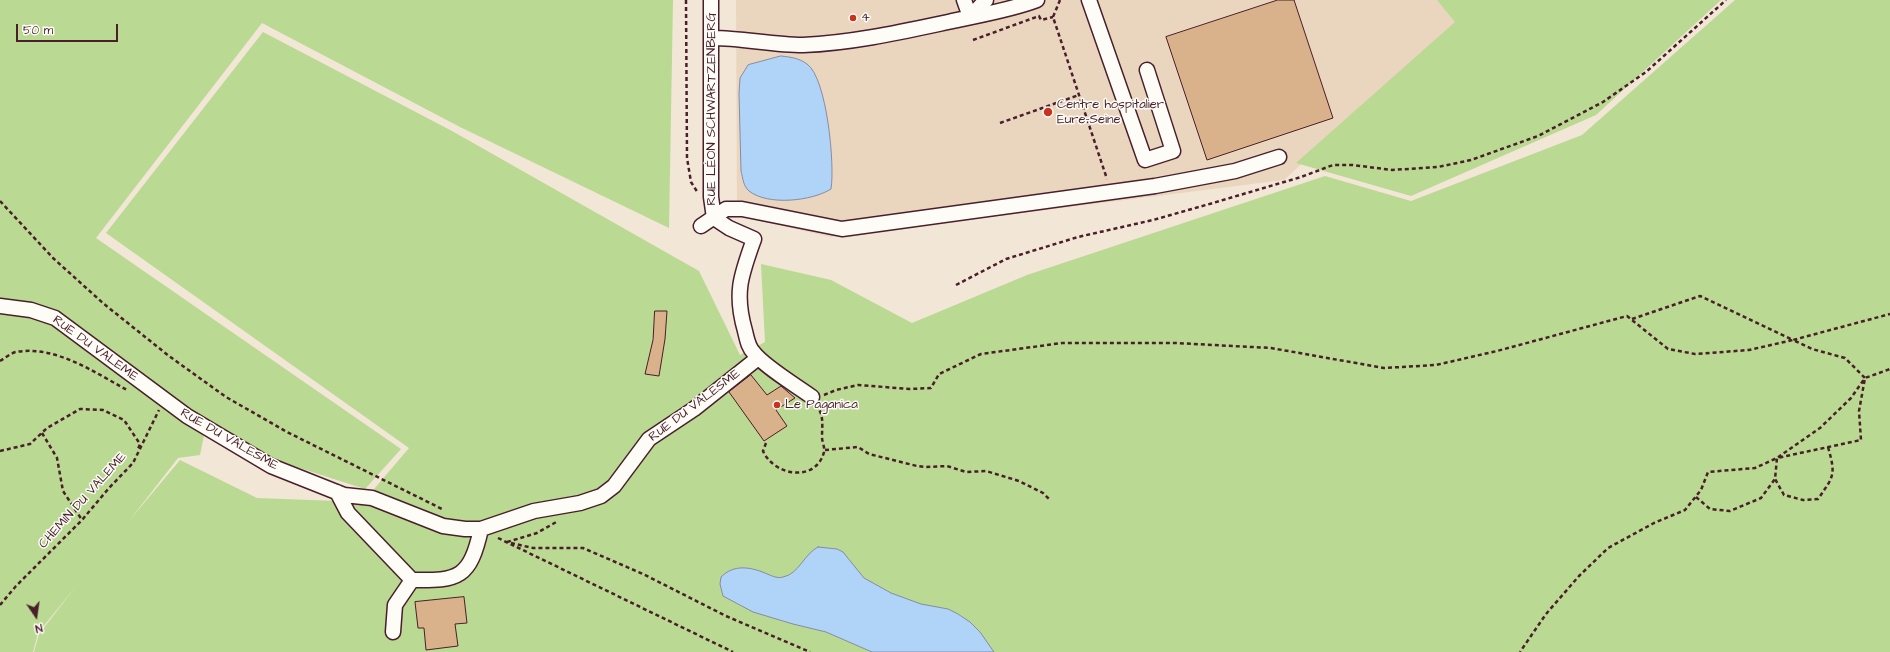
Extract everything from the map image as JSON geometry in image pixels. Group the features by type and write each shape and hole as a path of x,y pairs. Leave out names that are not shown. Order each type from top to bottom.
{"street":[{"name":"RUE LÉON SCHWARTZENBERG","path":"711,0 711,197 714,218"},
{"path":"964,0 970,17"},
{"path":"970,17 986,0"},
{"path":"712,38 729,38 766,44 804,44 970,17 1007,9 1037,0"},
{"path":"1093,3 1105,34 1145,160 1173,150 1147,70"},
{"path":"701,226 726,209 742,209 842,229 1155,186 1235,171 1280,157"},
{"path":"714,218 729,228 754,239 739,272 739,313 749,346 758,358 812,398"},
{"name":"RUE DU VALEME","path":"0,306 31,310 55,318 161,398"},
{"name":"RUE DU VALESME","path":"161,398 254,458 272,466 337,492 372,498 443,526 482,529 534,511 580,503 601,496 614,486 649,439 694,409 758,358"},
{"path":"337,492 348,513 412,580 441,581 455,577 461,573 467,568 482,529"},
{"path":"393,632 395,606 412,580"}],"path":[{"path":"686,0 687,158 691,182 699,196 711,197"},
{"path":"1060,0 1053,17 1107,180"},
{"path":"956,285 1006,259 1078,237 1206,205 1301,177 1332,165 1353,165 1392,170 1438,167 1471,160 1538,136 1603,102 1646,72 1726,0"},
{"path":"973,40 1039,16 1041,20 1053,17"},
{"path":"1000,122 1079,95"},
{"path":"0,201 53,258 104,304 169,356 226,397 286,432 447,512"},
{"path":"1632,319 1700,296 1812,349 1846,358 1865,378"},
{"path":"766,443 763,451 767,459 786,471 798,473 807,472 818,464 825,450 822,438 822,415 812,398 858,385 910,389 931,388 938,374 981,354 1062,343 1175,343 1271,348 1384,368 1436,365 1497,351 1627,316 1668,349 1695,354 1749,350 1890,314"},
{"path":"0,361 14,352 33,351 58,356 92,371 132,393"},
{"path":"1520,652 1546,614 1579,576 1608,548 1654,523 1685,510 1701,490 1708,472 1755,468 1777,458 1820,428 1851,398 1865,378 1890,369"},
{"path":"1777,458 1861,440 1859,411 1865,378"},
{"name":"CHEMIN DU VALEME","path":"0,605 16,586 82,520 109,488 133,463 160,408 161,398"},
{"path":"0,451 30,444 42,433 80,409 103,410 124,420 140,444 133,463"},
{"path":"42,433 57,458 64,491 82,520"},
{"path":"825,450 858,447 869,454 917,466 947,466 966,472 986,471 1019,481 1043,493 1049,499"},
{"path":"1775,479 1784,495 1803,500 1818,499 1832,478 1833,464 1828,447"},
{"path":"1696,496 1710,509 1730,511 1760,498 1775,479 1777,458"},
{"path":"507,543 537,533 561,518"},
{"path":"482,529 507,543 733,652"},
{"path":"507,543 533,548 583,548 643,574 726,616 810,652"}],"shaded area":[{"name":"Centre hospitalier Eure-Seine","path":"736,0 1482,0 1284,180 831,237 737,216"}],"green space":[{"path":"0,0 673,0 669,228 460,127 262,23 96,238 401,449 365,489 278,461 207,420 200,455 178,458 129,521 180,460 257,498 363,502 409,448 106,233 263,32 452,131 699,271 740,355 765,342 761,264 831,280 912,323 1027,275 1325,176 1411,201 1582,135 1735,0 1890,0 1890,652 34,652 39,634 77,585 38,633 33,652 0,652"},
{"path":"1437,0 1721,0 1596,115 1411,196 1296,163 1455,22"}],"water":[{"path":"781,56 801,60 814,72 820,86 828,123 832,161 831,189 802,199 778,200 757,196 747,189 744,184 741,171 740,78 748,65"},
{"path":"818,547 837,549 843,552 864,578 891,593 921,604 948,609 958,614 970,622 980,632 994,652 872,652 826,632 753,612 723,596 720,584 721,577 731,570 737,568 748,568 776,577 783,577 793,572 813,550"}],"building":[{"path":"1278,0 1294,0 1333,118 1207,160 1166,37"},
{"path":"655,311 667,311 665,339 659,376 645,374 653,340"},
{"path":"751,375 767,395 781,386 795,398 776,410 787,426 764,441 729,392"},
{"path":"464,597 467,623 455,624 458,646 426,650 424,628 418,628 415,602"}],"place":[{"name":"4","path":"853,18"},
{"name":"Centre hospitalier Eure-Seine","path":"1048,112"},
{"name":"Le Paganica","path":"777,405"}]}
